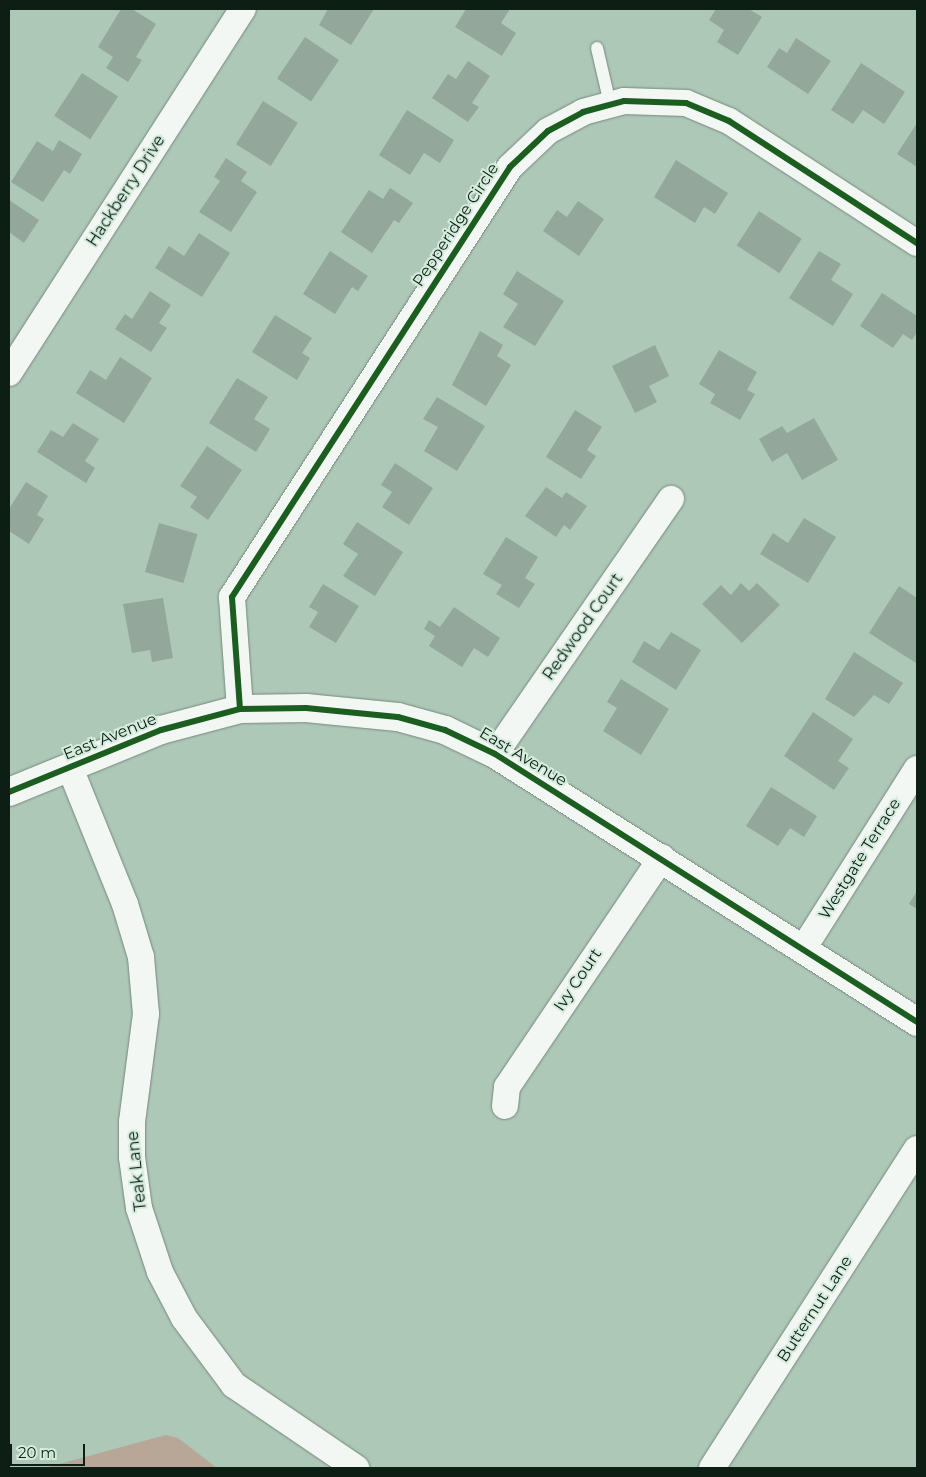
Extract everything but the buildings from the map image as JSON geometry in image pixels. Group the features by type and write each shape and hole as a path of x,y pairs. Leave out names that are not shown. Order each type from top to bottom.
{"street":[{"name":"Hackberry Drive","path":"9,373 243,9"},
{"name":"Pepperidge Circle","path":"240,709 232,597 510,167 523,151 566,120 610,104 636,99 671,101 715,114 917,242"},
{"name":"Redwood Court","path":"495,754 672,499"},
{"name":"East Avenue","path":"9,792 177,725 240,709 306,708 398,717 445,730 495,754 662,858 917,1022"},
{"name":"Teak Lane","path":"70,768 126,904 141,957 146,1014 132,1122 132,1158 139,1208 160,1272 188,1324 234,1385 356,1468"},
{"name":"Westgate Terrace","path":"803,949 917,769"},
{"name":"Ivy Court","path":"505,1106 507,1086 662,858"},
{"name":"Butternut Lane","path":"712,1468 917,1149"}],"lane":[{"path":"597,48 610,104"}],"shaded area":[{"path":"166,1435 178,1438 217,1468 44,1468"}],"cycle path":[{"path":"240,709 232,597 510,167 548,131 583,112 624,101 686,103 729,121 917,243"},
{"path":"9,792 161,730 240,709 306,708 398,717 445,730 495,754 917,1022"}]}
